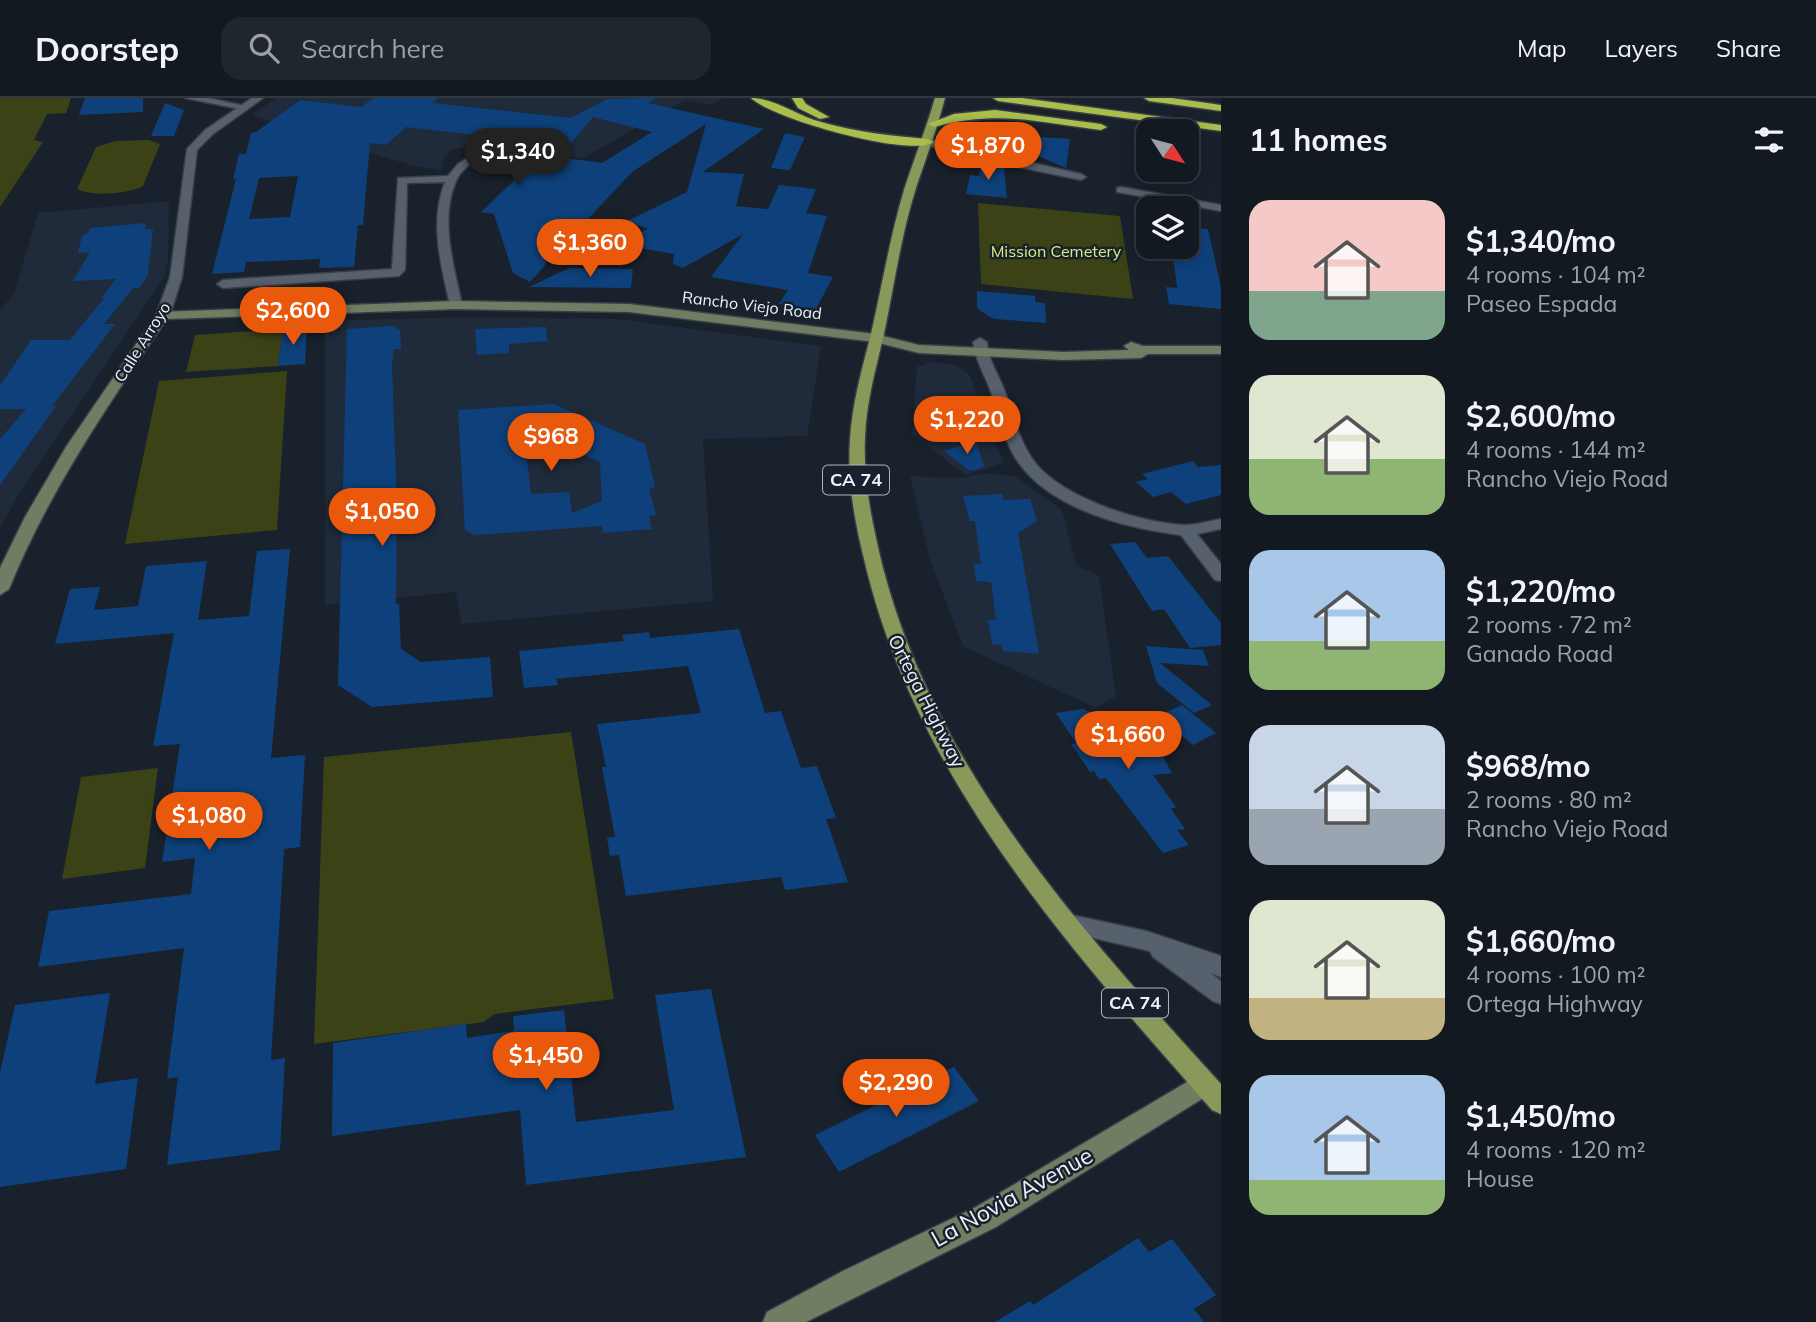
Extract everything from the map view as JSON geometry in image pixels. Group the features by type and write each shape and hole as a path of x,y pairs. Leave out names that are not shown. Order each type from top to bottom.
{"highway":[{"path":"756,98 775,111 815,124 892,139 928,142"},
{"path":"797,98 802,106 817,115 892,130 928,142"},
{"path":"998,98 1221,126"},
{"path":"1054,98 1221,126"},
{"path":"1149,98 1221,108"},
{"path":"934,124 953,116 981,112 1121,129"},
{"path":"1199,137 1221,140"}],"main road":[{"name":"Ortega Highway","path":"940,99 934,124 910,190 875,338 855,444 856,482 867,550 890,629 910,677 1003,839 1067,923 1213,1093"},
{"name":"Rancho Viejo Road","path":"163,315 456,305 629,308 875,338 919,349 981,348 1141,354 1141,349 1221,350"},
{"name":"Calle Arroyo","path":"0,589 17,548 66,461 163,315"},
{"name":"La Novia Avenue","path":"777,1322 853,1281 986,1217 1213,1093"}],"street":[{"path":"190,98 245,107"},
{"name":"Calle Arroyo","path":"163,315 170,300 178,267 192,149 209,132 258,98"},
{"path":"928,142 1081,177"},
{"path":"456,305 443,215 454,174 472,158"},
{"path":"223,284 395,273 399,270 402,180 452,179"},
{"path":"1121,190 1221,208"},
{"path":"981,348 1025,461 1048,482 1095,509 1153,525 1186,530 1221,524"},
{"path":"1186,530 1221,576"},
{"path":"1067,923 1152,943 1199,957 1221,967"},
{"path":"1152,943 1221,994"}],"shaded area":[{"path":"276,98 724,98 710,105 685,100 583,158 522,152 505,157 501,150 489,146 471,146 451,150 443,158 442,170 413,166 252,115"},
{"path":"169,201 168,260 164,277 20,492 0,528 0,310 14,294 38,213"},
{"path":"476,317 618,319 821,346 807,436 703,439 713,601 461,624 456,592 325,605 325,321"},
{"path":"932,362 955,365 969,374 1003,463 966,475 912,434 917,367"},
{"path":"983,473 1015,476 1062,510 1076,565 1099,576 1116,696 1096,708 963,646 930,560 910,476 962,478"}],"green space":[{"path":"0,98 71,98 66,113 47,114 34,140 43,142 0,207"},
{"path":"149,140 160,144 143,186 110,194 77,189 96,147 115,141"},
{"name":"Mission Cemetery","path":"978,203 1120,216 1133,299 981,284"},
{"path":"283,329 278,366 186,372 195,335"},
{"path":"287,371 277,530 125,544 159,381"},
{"path":"571,732 614,999 494,1014 484,1022 314,1044 324,757"},
{"path":"158,768 145,868 62,879 81,777"}],"building":[{"path":"85,98 143,98 143,112 79,115"},
{"path":"374,98 438,98 432,103 571,118 607,99 657,98 648,103 764,129 703,172 744,174 736,206 768,209 779,185 816,189 806,213 827,216 808,273 833,277 816,309 779,304 788,290 711,277 743,234 683,268 673,264 674,254 616,244 648,229 627,221 687,192 706,124 632,172 571,237 542,232 546,264 530,282 513,273 494,214 481,212 552,144 406,127 386,145 370,143 363,225 358,225 354,267 319,268 320,259 246,262 244,272 212,274 236,179 233,179 239,154 246,154 251,133 300,100 361,107","holes":["593,117 652,132 602,163 559,157","298,176 290,217 249,219 259,178"]},
{"path":"165,103 184,110 174,136 151,136"},
{"path":"785,133 805,137 790,170 771,168"},
{"path":"986,133 1070,139 1066,168 1002,140 1003,153 984,149"},
{"path":"981,162 1004,167 1007,198 966,194 970,175 979,176"},
{"path":"146,223 145,229 153,229 148,275 139,288 133,288 104,324 115,324 52,406 56,406 0,485 0,439 26,409 0,409 0,386 31,340 70,340 116,279 73,281 90,252 78,253 82,236 88,233 90,228"},
{"path":"1199,229 1208,229 1221,288 1221,309 1169,304 1166,287 1177,288 1173,259 1199,259"},
{"path":"569,268 633,269 631,288 529,287"},
{"path":"977,291 1035,296 1035,302 1045,303 1046,323 995,319 988,316 977,308"},
{"path":"393,326 400,330 401,349 394,349 392,365 397,506 396,604 399,604 401,649 421,662 490,657 493,697 372,707 338,685 347,329"},
{"path":"546,327 547,341 509,344 509,353 477,355 475,329"},
{"path":"307,328 305,364 278,366 283,329"},
{"path":"554,404 645,444 655,487 649,489 656,515 649,516 652,529 603,533 602,526 475,535 465,530 458,410","holes":["523,427 600,462 602,501 572,513 569,492 531,494"]},
{"path":"976,440 984,467 970,471 944,451"},
{"path":"1193,461 1198,467 1221,465 1221,495 1186,504 1171,492 1153,497 1136,482 1148,479 1142,474"},
{"path":"1002,494 1004,500 1030,499 1037,521 1018,533 1039,654 1003,651 1002,645 992,644 988,620 996,620 991,582 976,581 974,564 981,564 975,521 970,521 963,496"},
{"path":"1135,542 1147,558 1168,556 1221,623 1221,645 1190,648 1164,609 1152,611 1110,544"},
{"path":"290,549 271,758 305,755 300,847 284,849 271,1060 285,1058 280,1150 167,1165 178,1077 167,1079 184,948 38,967 49,911 191,894 195,858 162,862 180,744 153,746 174,633 55,644 70,589 100,587 94,610 138,606 146,566 207,561 198,620 249,616 257,551"},
{"path":"739,629 765,713 781,711 801,768 817,766 836,818 826,819 848,882 785,890 781,877 626,896 619,855 610,856 607,838 615,837 602,767 606,767 597,724 701,713 688,666 556,679 558,685 524,688 519,651 624,641 622,635 649,632 650,638"},
{"path":"1146,646 1203,650 1209,666 1160,663 1212,705 1194,713 1157,683"},
{"path":"1182,705 1216,733 1193,745 1158,716"},
{"path":"1083,709 1130,729 1144,723 1172,773 1153,775 1176,807 1171,809 1185,829 1177,830 1189,845 1163,853 1106,778 1099,779 1094,771 1090,772 1071,744 1076,743 1056,713"},
{"path":"711,989 746,1157 526,1185 520,1110 332,1136 333,1043 466,1024 467,1038 514,1031 513,1016 564,1010 576,1122 674,1110 655,995"},
{"path":"110,993 95,1084 138,1078 126,1169 0,1187 0,1073 15,1005"},
{"path":"954,1067 979,1101 839,1172 815,1135"},
{"path":"1138,1238 1149,1252 1172,1239 1216,1295 1194,1309 1204,1322 995,1322 1030,1301 1033,1305"}]}
